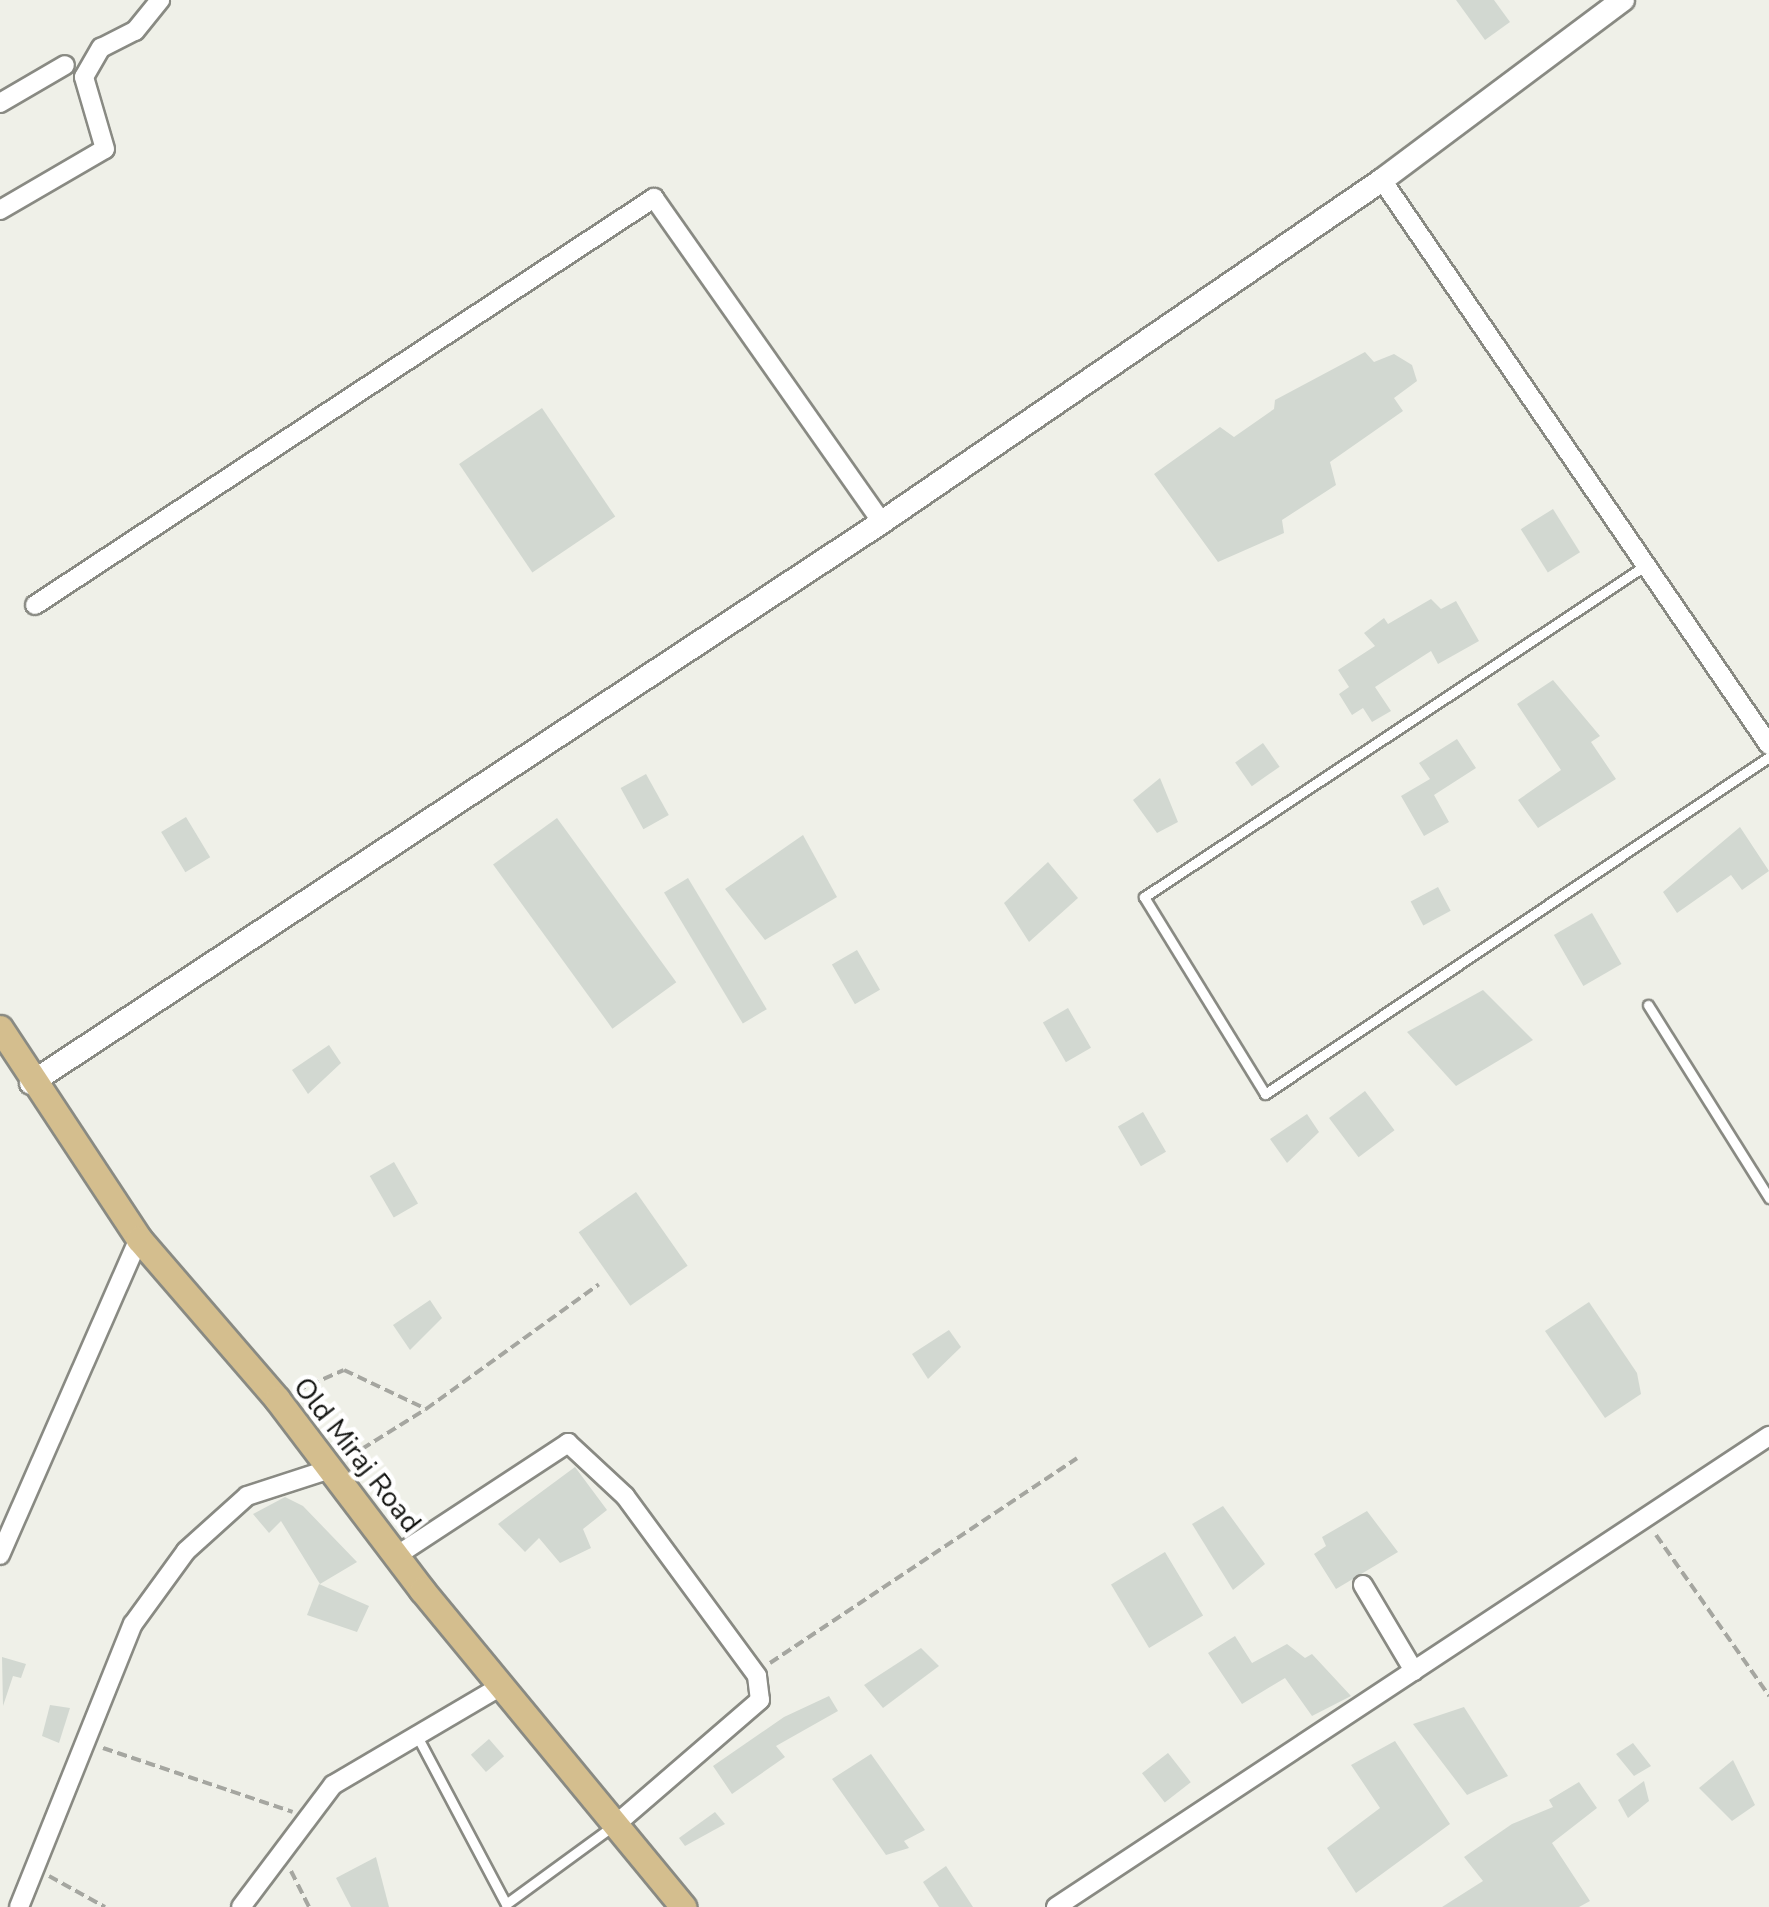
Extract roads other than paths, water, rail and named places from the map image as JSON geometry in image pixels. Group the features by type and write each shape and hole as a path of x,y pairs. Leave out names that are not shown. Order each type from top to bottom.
{"main road":[{"path":"31,1083 882,522 1382,180 1622,0"},
{"name":"Old Miraj Road","path":"0,1028 31,1083 138,1239 278,1399 396,1556 683,1907"}],"street":[{"path":"0,210 105,149 84,77 101,48 136,31 160,0"},
{"path":"0,103 65,65"},
{"path":"1382,180 1769,745"},
{"path":"34,606 654,198 882,522"},
{"path":"0,1555 138,1239"},
{"path":"1056,1907 1769,1436"},
{"path":"396,1556 568,1443 625,1496 757,1676 760,1700 615,1824"},
{"path":"19,1907 133,1624 186,1551 247,1496 330,1469"},
{"path":"1363,1585 1414,1671"},
{"path":"242,1907 333,1785 501,1686"}],"lane":[{"path":"1646,565 1144,898 1265,1094 1769,757"},
{"path":"1648,1005 1769,1198"},
{"path":"417,1736 506,1904 615,1824"}]}
